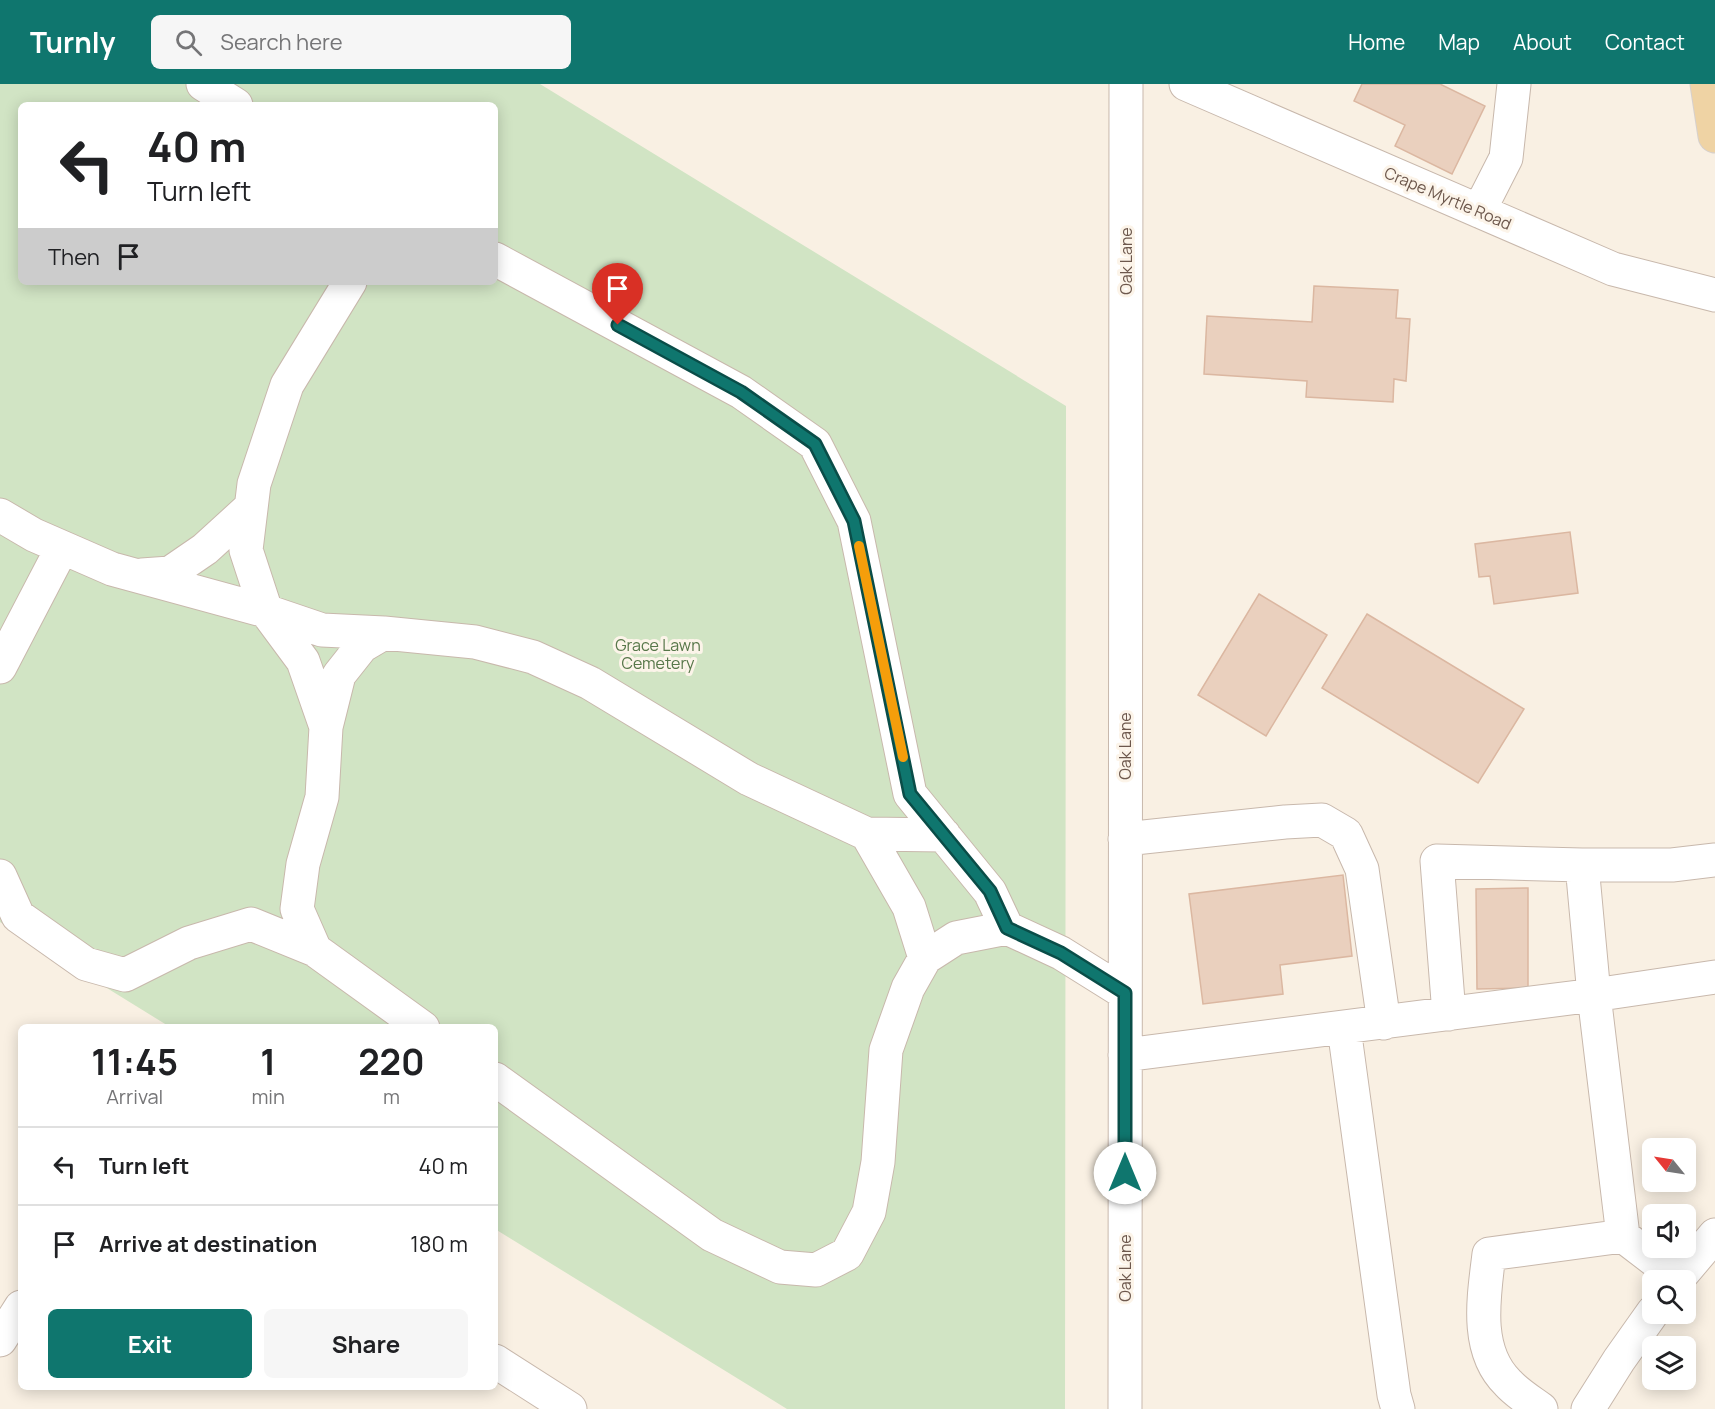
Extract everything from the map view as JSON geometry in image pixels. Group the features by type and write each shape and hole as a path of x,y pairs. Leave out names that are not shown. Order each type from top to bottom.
{"main road":[{"path":"1707,84 1715,136"}],"street":[{"path":"203,84 231,102"},
{"name":"Oak Lane","path":"1125,1409 1126,84"},
{"name":"Crape Myrtle Road","path":"1186,84 1613,269 1715,295"},
{"path":"1479,211 1506,158 1514,84"},
{"path":"498,261 741,392 815,444 854,521 910,794 990,891 1007,928"},
{"path":"326,726 303,661 266,611 246,550 254,484 287,385 348,285"},
{"path":"134,575 170,573 206,549 251,507"},
{"path":"0,515 34,535 112,569 266,611 322,630 384,633 475,642 532,657 590,683 749,779 867,834 944,835"},
{"path":"0,668 62,548"},
{"path":"315,950 297,909 303,864 322,797 326,726 339,675 362,646 384,633"},
{"path":"1125,839 1322,820 1346,834 1362,869 1384,1023"},
{"path":"867,834 909,906 925,958"},
{"path":"1449,1014 1437,861 1672,865 1715,860"},
{"path":"1582,865 1594,995 1623,1236 1665,1270"},
{"path":"0,876 18,916 86,964 125,975 189,943 251,924 315,950 417,1024"},
{"path":"498,1081 712,1235 780,1267 816,1270 847,1254 869,1212 878,1162 886,1050 908,988 925,958 956,938 1007,928 1061,953 1125,993"},
{"path":"1125,1055 1384,1023 1715,977"},
{"path":"1344,1028 1391,1408"},
{"path":"1685,1270 1715,1235"},
{"path":"1541,1409 1507,1383 1491,1360 1482,1312 1489,1254 1623,1236"},
{"path":"0,1340 18,1312"},
{"path":"1588,1409 1644,1324"},
{"path":"498,1363 570,1409"}],"green space":[{"name":"Grace Lawn Cemetery","path":"0,84 540,84 1066,406 1065,1409 787,1409 498,1231 498,1024 165,1024 0,922"}],"building":[{"path":"1362,84 1440,84 1485,106 1452,174 1395,146 1405,125 1354,101"},
{"path":"1314,286 1398,290 1396,318 1410,319 1406,381 1394,379 1393,402 1306,397 1307,381 1204,374 1207,316 1312,322"},
{"path":"1570,532 1578,593 1494,604 1490,576 1479,577 1475,544"},
{"path":"1259,594 1327,635 1266,736 1198,695"},
{"path":"1367,614 1524,709 1478,783 1322,688"},
{"path":"1343,875 1352,956 1280,965 1283,994 1203,1004 1189,894"},
{"path":"1528,888 1528,988 1477,989 1476,889"}],"slow traffic":[{"path":"859,546 903,757"}],"route":[{"path":"618,325 741,392 815,444 854,521 910,794 990,891 1007,928 1061,953 1125,993 1125,1173"}]}
